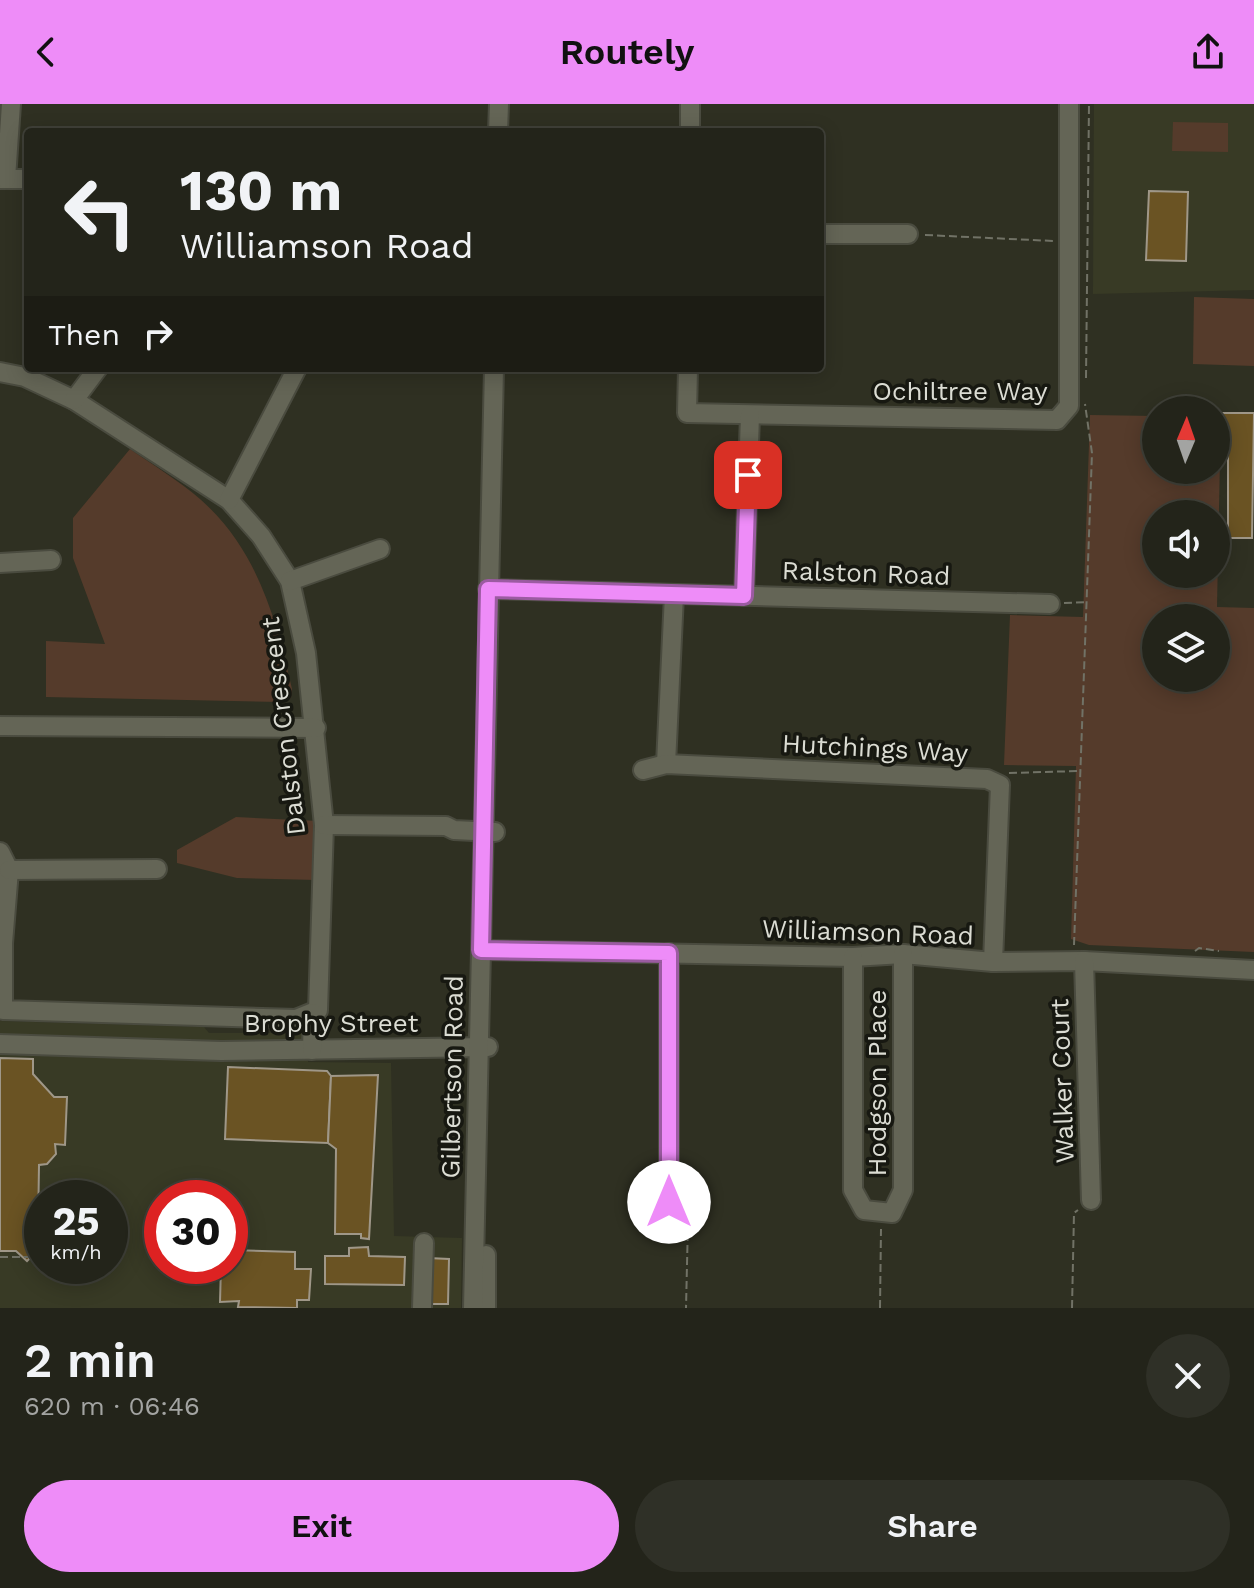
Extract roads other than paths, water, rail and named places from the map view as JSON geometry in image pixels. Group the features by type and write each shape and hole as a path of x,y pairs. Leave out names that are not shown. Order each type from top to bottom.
{"street":[{"path":"11,104 3,179 24,179"},
{"path":"498,128 499,104"},
{"path":"508,104 508,128"},
{"path":"690,104 690,128"},
{"name":"Ochiltree Way","path":"688,372 687,413 1057,420 1069,406 1069,104"},
{"path":"824,234 908,234"},
{"name":"Dalston Crescent","path":"0,372 25,377 74,400 229,500 261,536 290,581 306,653 324,825 318,1010 313,1013 312,1050"},
{"path":"74,400 95,372"},
{"path":"229,500 295,372"},
{"name":"Gilbertson Road","path":"473,1308 489,827 494,372"},
{"name":"Gilbertson Road","path":"494,589 504,372"},
{"path":"744,596 750,415"},
{"path":"290,581 380,549"},
{"path":"0,563 51,560"},
{"name":"Ralston Road","path":"494,589 1050,604"},
{"path":"666,764 674,595"},
{"path":"0,726 316,728"},
{"name":"Hutchings Way","path":"643,770 666,764 995,782 1000,785 993,962"},
{"path":"324,825 446,826 454,830 489,827"},
{"path":"0,852 9,870 1,943 3,1010 296,1019 313,1013"},
{"path":"9,870 157,869"},
{"name":"Williamson Road","path":"486,950 853,957 903,954 993,962 1079,954 1254,970"},
{"path":"669,953 669,1202"},
{"name":"Hodgson Place","path":"853,957 853,1190 864,1210 892,1213 903,1190 903,954"},
{"name":"Walker Court","path":"1079,954 1091,1200"},
{"name":"Brophy Street","path":"0,1044 221,1051 484,1047"},
{"name":"Gilbertson Road","path":"484,1047 486,1308"},
{"path":"422,1308 424,1243"}]}
